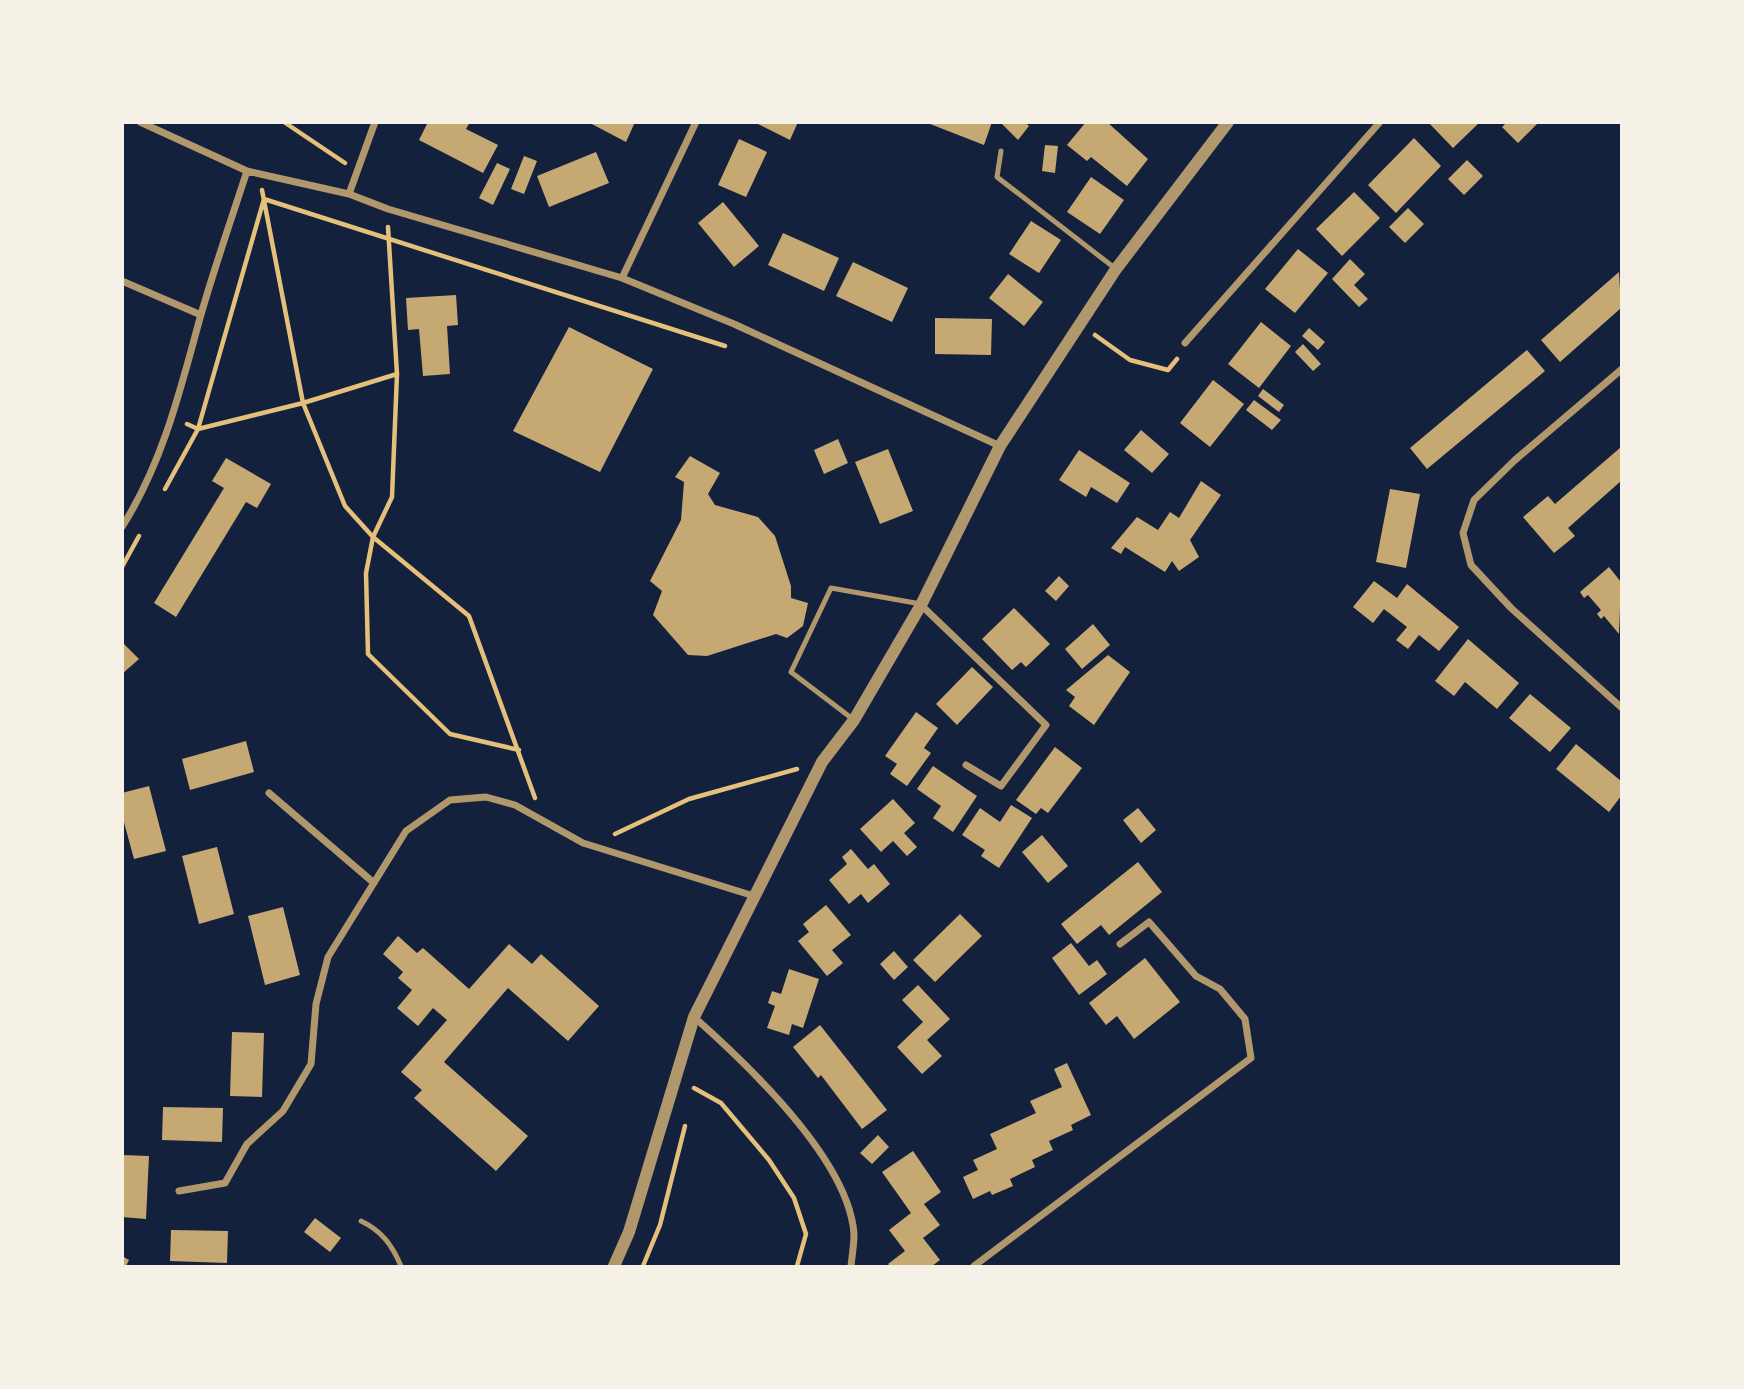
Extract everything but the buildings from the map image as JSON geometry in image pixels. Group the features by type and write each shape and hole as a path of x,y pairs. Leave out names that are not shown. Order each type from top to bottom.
{"street":[{"path":"139,122 247,171 349,194 388,209 622,278 734,324 1000,446"},
{"path":"349,194 359,173 375,122"},
{"path":"622,278 696,122"},
{"path":"614,1266 629,1232 694,1017 822,762 853,720 922,605 1000,446 1116,269 1228,122"},
{"path":"1185,342 1380,122"},
{"path":"122,527 142,496 173,419 201,316 247,171"},
{"path":"122,281 201,316"},
{"path":"1622,369 1515,460 1474,500 1464,533 1471,565 1511,608 1622,708"},
{"path":"922,605 1046,725 1002,786 966,765"},
{"path":"269,793 374,883"},
{"path":"179,1191 225,1183 247,1144 283,1111 311,1065 316,1004 328,957 406,831 450,800 486,797 515,805 583,843 754,896"},
{"path":"974,1266 1251,1058 1245,1019 1220,989 1196,976 1149,922 1120,944"},
{"path":"694,1017 748,1065 817,1146 841,1191 854,1233 850,1266"}],"lane":[{"path":"1001,151 997,177 1116,269"},
{"path":"853,720 791,672 831,588 922,605"},
{"path":"360,1221 377,1228 393,1247 401,1266"}],"path":[{"path":"284,122 359,173"},
{"path":"259,174 303,403 345,506 373,537 469,616 520,750 542,818"},
{"path":"264,199 388,241 725,346"},
{"path":"160,498 198,429 264,199"},
{"path":"388,209 397,374 392,497 373,537 366,573 368,654 450,734 520,750"},
{"path":"1079,323 1130,360 1168,370 1183,351 1185,342"},
{"path":"173,419 198,429 303,403 397,374"},
{"path":"122,567 141,532"},
{"path":"583,843 615,835 689,799 822,762"},
{"path":"673,1081 695,1086 721,1103 769,1160 794,1198 806,1234 797,1266"},
{"path":"691,1100 695,1086"},
{"path":"643,1266 660,1225 688,1113"}]}
